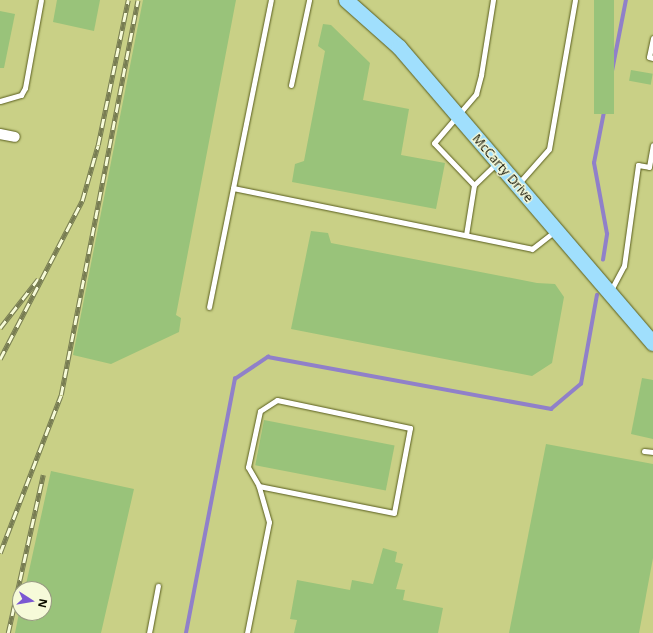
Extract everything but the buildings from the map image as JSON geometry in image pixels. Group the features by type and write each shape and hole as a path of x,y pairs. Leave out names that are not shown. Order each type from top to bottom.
{"main road":[{"name":"McCarty Drive","path":"346,0 399,47 653,343"}],"street":[{"path":"0,134 15,137"}],"lane":[{"path":"0,101 17,97 25,88 41,0"},
{"path":"209,307 271,0"},
{"path":"291,85 309,0"},
{"path":"474,186 434,143 458,116 478,87 493,0"},
{"path":"517,185 549,149 575,0"},
{"path":"653,38 649,57 653,58"},
{"path":"609,292 624,266 638,165 649,167 653,145"},
{"path":"466,235 474,186 498,162"},
{"path":"233,188 532,249 556,230"},
{"path":"247,633 269,522 259,486 248,467 260,411 277,400 410,428 394,513 259,486"},
{"path":"644,451 653,452"},
{"path":"149,633 158,586"}],"shaded area":[{"path":"0,0 653,0 653,633 0,633"}],"waterway":[{"path":"603,260 607,234 594,163 626,0"},
{"path":"186,633 235,379 268,357 551,409 581,384 597,295"}],"railway":[{"path":"0,359 82,201 98,145 128,0"},
{"path":"0,553 61,395 138,0"},
{"path":"0,328 38,279"},
{"path":"8,633 43,475"}]}
